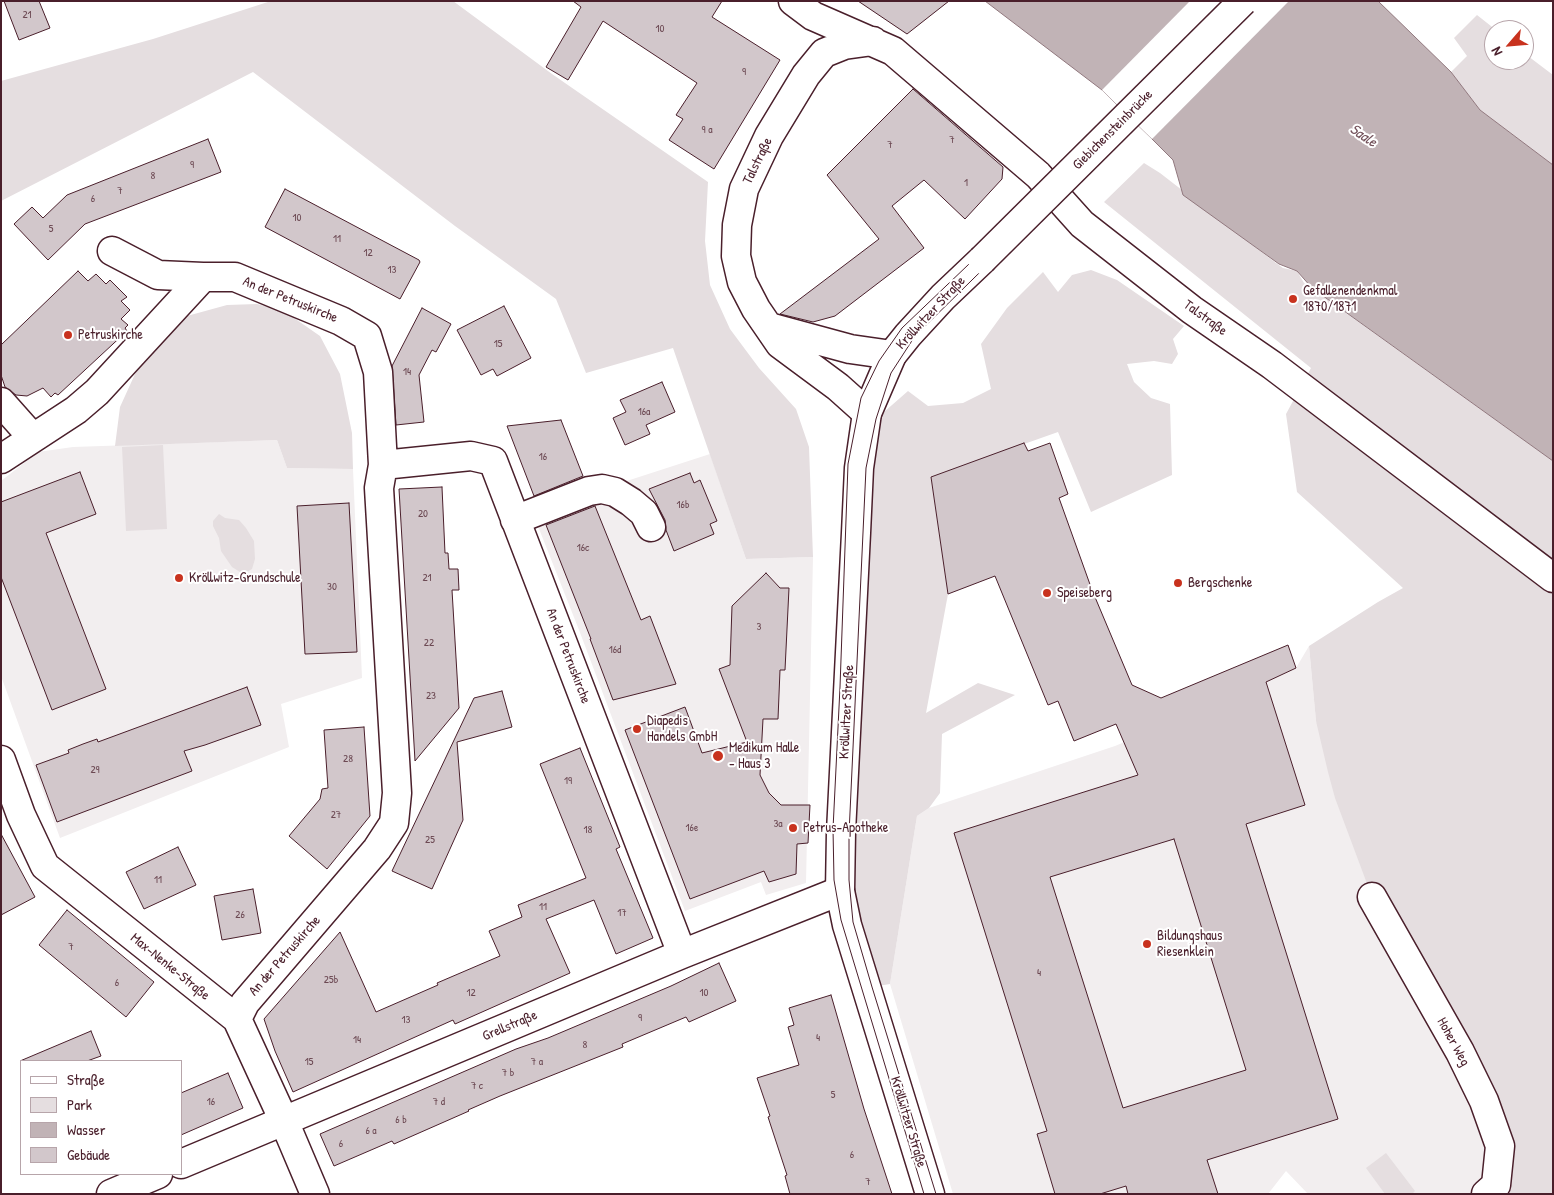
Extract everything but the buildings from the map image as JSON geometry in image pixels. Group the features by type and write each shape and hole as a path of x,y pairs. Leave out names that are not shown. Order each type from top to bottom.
{"street":[{"name":"Talstraße","path":"793,1 813,16 893,51 1038,176 1082,224 1192,310 1272,365 1553,578"},
{"name":"Giebichensteinbrücke","path":"982,260 1243,1"},
{"name":"Talstraße","path":"867,413 838,387 780,344 756,309 742,282 736,256 737,225 744,189 770,136 806,75 824,53 844,45 873,41"},
{"name":"An der Petruskirche","path":"112,251 158,275 235,277 341,321 367,336 378,372 384,465 379,488 397,793 394,823 378,848 245,1003 237,1019"},
{"name":"Kröllwitzer Straße","path":"930,1194 847,925 840,890 841,832 858,496 867,413 892,355 920,322 982,260"},
{"path":"1,459 76,410 97,392 203,277"},
{"path":"769,327 850,349 892,355"},
{"path":"1,402 33,438"},
{"name":"An der Petruskirche","path":"384,465 471,456 494,461 682,954"},
{"path":"516,520 589,491 602,489 615,492 632,502 644,513 651,527"},
{"name":"Max-Nenke-Straße","path":"1,760 21,815 44,866 237,1019 284,1121 314,1194"},
{"name":"Grellstraße","path":"182,1164 682,954 840,890"},
{"name":"Hoher Weg","path":"1372,897 1460,1052 1484,1101 1500,1146 1496,1185 1486,1194"},
{"path":"111,1194 156,1175"}],"shaded area":[{"name":"Kröllwitz-Grundschule","path":"277,440 287,468 353,469 362,678 281,704 289,747 60,838 1,676 1,481 38,452 73,447"},
{"name":"Medikum Halle - Haus 3","path":"710,454 746,559 813,557 806,883 766,895 761,882 685,911 530,506 602,489"},
{"name":"Bildungshaus Riesenklein","path":"1309,646 1316,721 1500,1146 1486,1194 1308,1194 1286,1171 1268,1194 953,1194 890,984 917,816 929,808 1115,746 1227,699 1296,668"}],"green space":[{"path":"271,1 453,1 552,74 708,182 705,241 710,285 730,329 759,368 796,409 809,447 813,557 746,559 673,348 586,373 556,299 455,226 253,72 1,201 1,81 153,39"},
{"path":"1477,15 1484,21 1484,70 1534,70 1534,61 1553,75 1553,165 1480,110 1451,72 1467,56 1454,38"},
{"path":"1144,163 1160,173 1276,263 1283,268 1297,271 1304,283 1553,461 1553,1194 1486,1194 1500,1147 1372,897 1335,798 1328,772 1316,721 1309,646 1403,588 1297,492 1286,414 1311,368 1104,202"},
{"path":"1091,270 1117,280 1184,326 1173,339 1178,354 1172,364 1154,361 1127,364 1134,382 1151,398 1170,404 1172,475 1091,512 1058,432 931,477 948,594 926,713 978,683 1015,695 942,734 940,793 929,808 917,816 890,984 872,987 853,922 849,834 876,419 908,391 928,406 963,403 991,389 981,344 1007,308 1043,272 1058,292 1072,275"},
{"path":"257,304 284,311 320,336 340,374 352,433 353,469 287,468 277,440 115,446 120,407 135,374 161,337 187,316 227,305"},
{"path":"163,445 167,529 126,531 122,447"},
{"path":"219,514 225,518 239,520 254,541 255,559 252,569 245,573 232,567 221,551 219,538 213,526 213,521"},
{"path":"1386,1153 1415,1191 1412,1194 1385,1194 1366,1168"}],"water":[{"name":"Saale","path":"985,1 1378,1 1451,72 1480,110 1553,165 1553,461 1312,288 1297,271 1279,264 1183,195 1173,160 1102,90"}],"pier":[{"path":"1190,1 1289,1 1152,139 1102,90"}],"tram line":[{"path":"924,1194 841,920 834,880 833,829 848,464 861,398 879,361 902,328 1013,222 1233,1"},
{"path":"936,1194 853,922 849,880 849,834 866,468 876,419 891,373 915,336 1256,1"}],"place":[{"name":"Gefallenendenkmal 1870/1871","path":"1293,299"},
{"name":"Petruskirche","path":"68,335"},
{"name":"Kröllwitz-Grundschule","path":"179,578"},
{"name":"Bergschenke","path":"1178,583"},
{"name":"Speiseberg","path":"1047,593"},
{"name":"Diapedis Handels GmbH","path":"637,729"},
{"name":"Medikum Halle - Haus 3","path":"718,756"},
{"name":"Petrus-Apotheke","path":"793,828"},
{"name":"Bildungshaus Riesenklein","path":"1147,944"}]}
